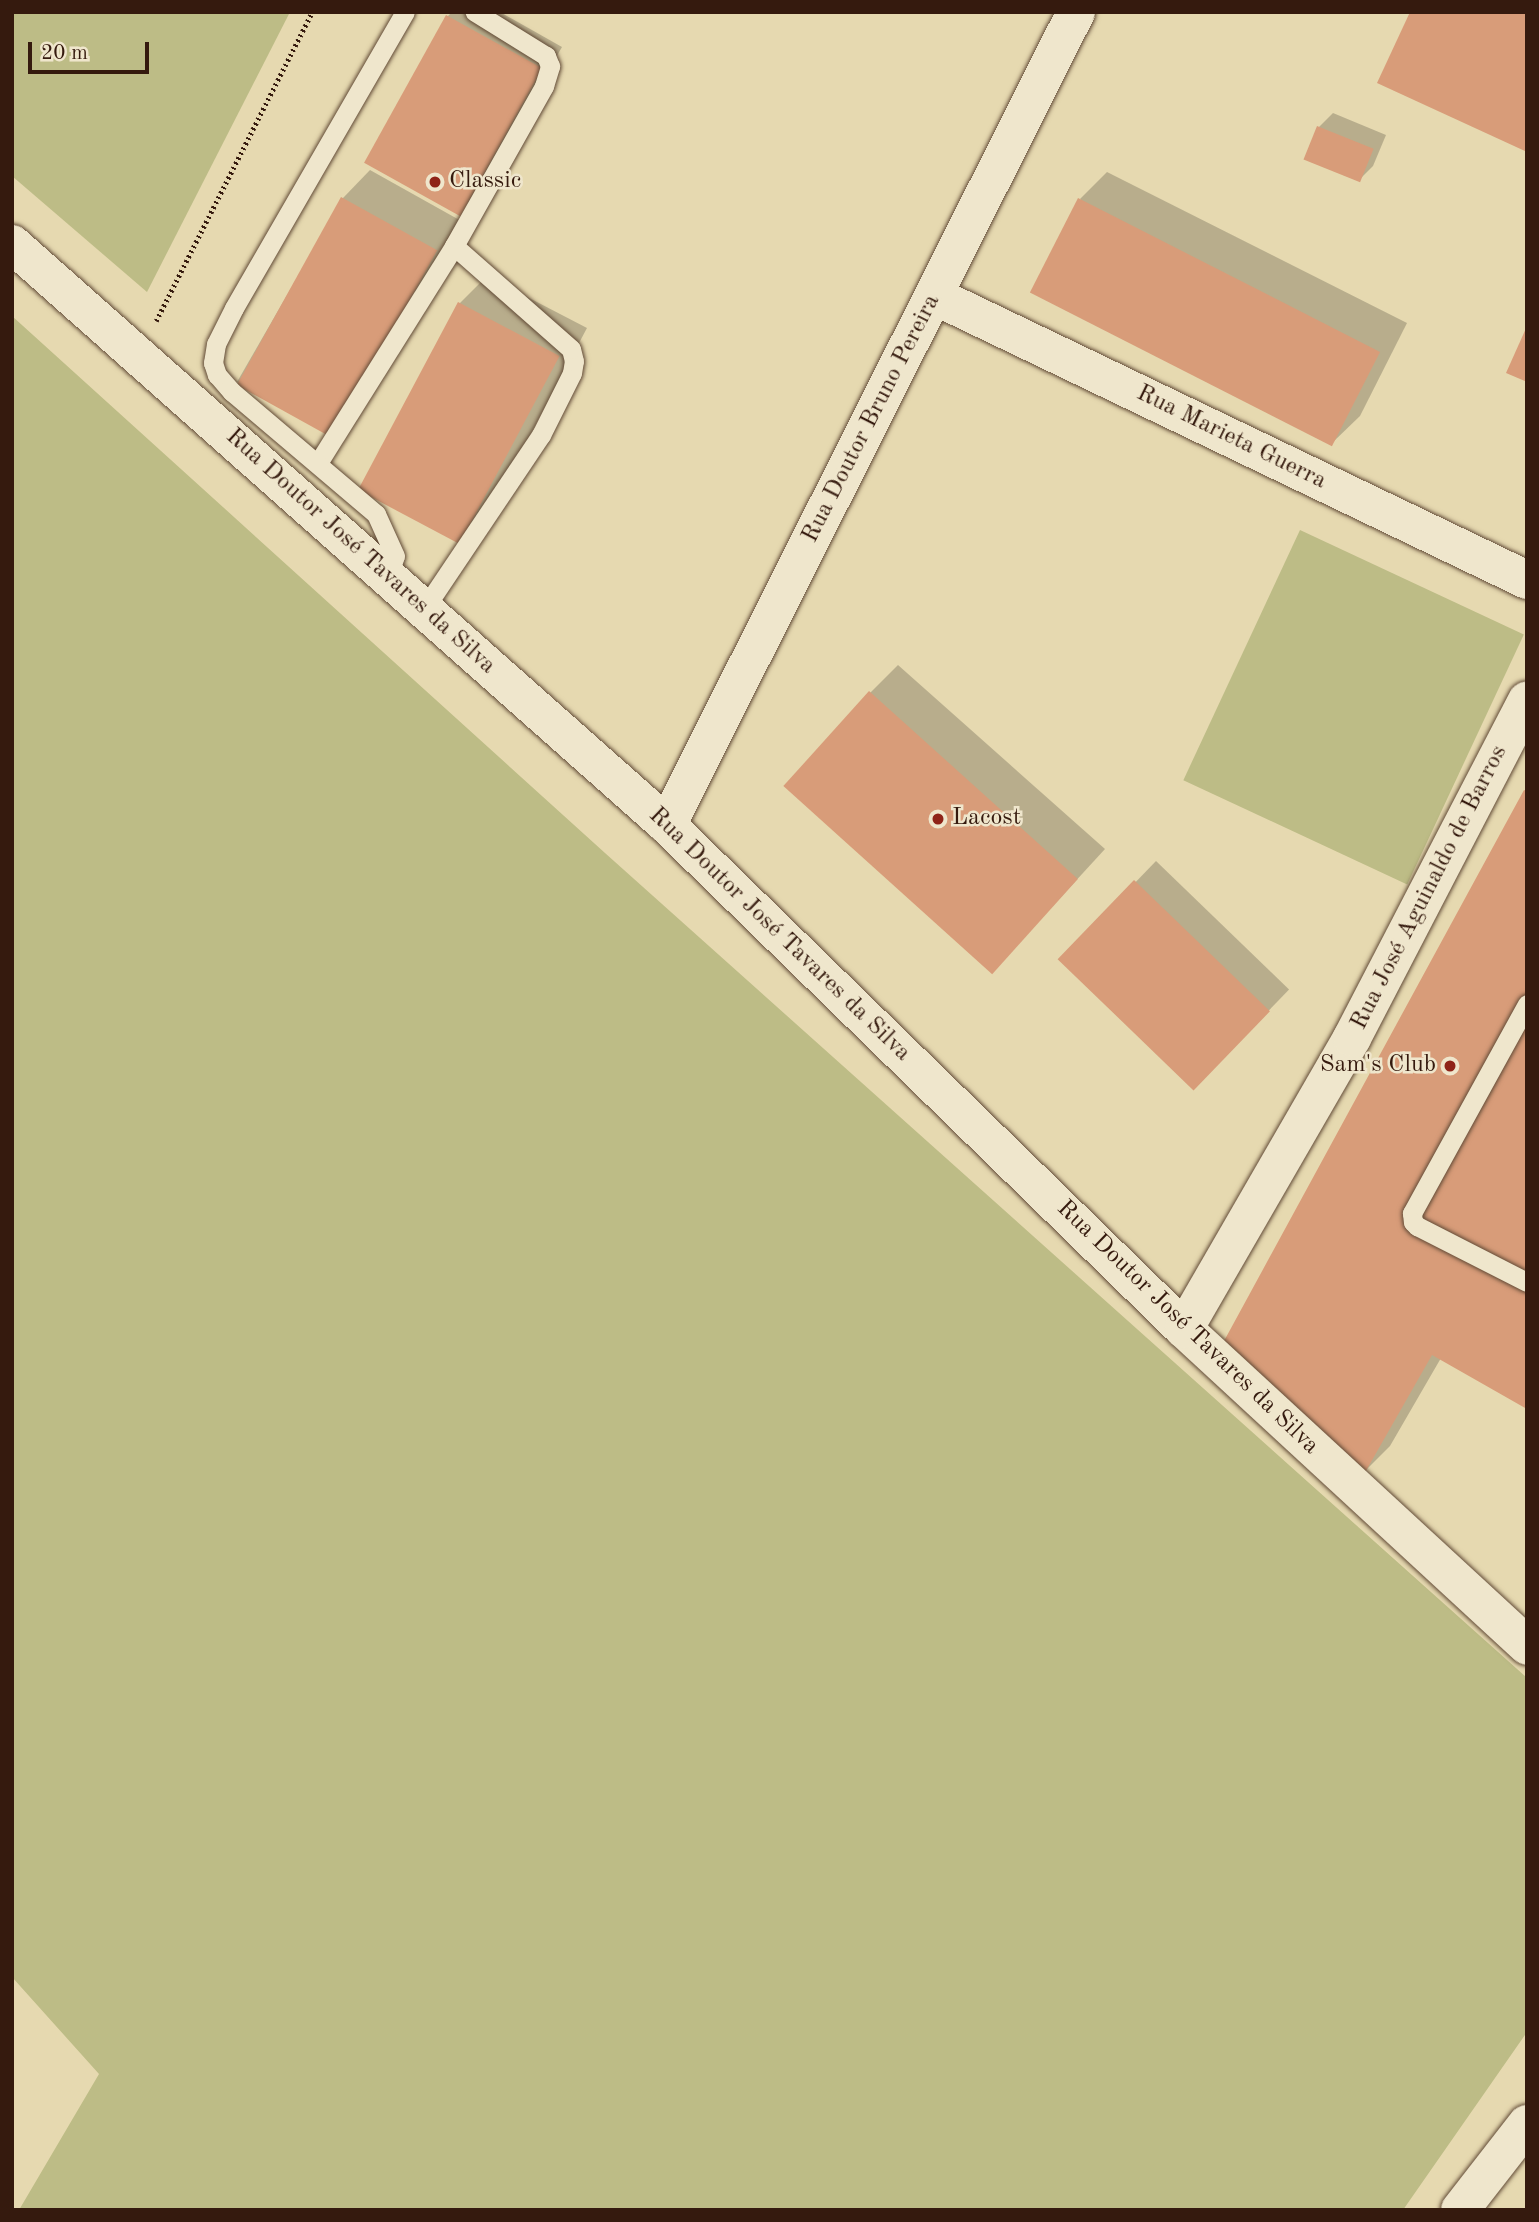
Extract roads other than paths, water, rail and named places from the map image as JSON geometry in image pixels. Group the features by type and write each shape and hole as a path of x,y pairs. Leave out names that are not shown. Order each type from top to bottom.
{"street":[{"name":"Rua Doutor Bruno Pereira","path":"667,825 1076,12"},
{"name":"Rua Doutor José Tavares da Silva","path":"12,243 667,825 1184,1329 1527,1646"},
{"name":"Rua Marieta Guerra","path":"935,296 1527,580"},
{"name":"Rua José Aguinaldo de Barros","path":"1184,1329 1352,1038 1527,701"},
{"path":"1460,2210 1527,2124"}],"lane":[{"path":"388,577 395,556 376,514 232,392 217,374 213,363 216,344 234,307 405,12"},
{"path":"318,463 454,246 544,86 550,66 546,56 475,12"},
{"path":"424,609 541,435 572,373 574,361 571,349 454,246"},
{"path":"1527,1004 1412,1213 1413,1222 1418,1226 1527,1282"}],"place":[{"name":"Classic","path":"435,182"},
{"name":"Lacost","path":"938,819"},
{"name":"Sam's Club","path":"1450,1066"}]}
